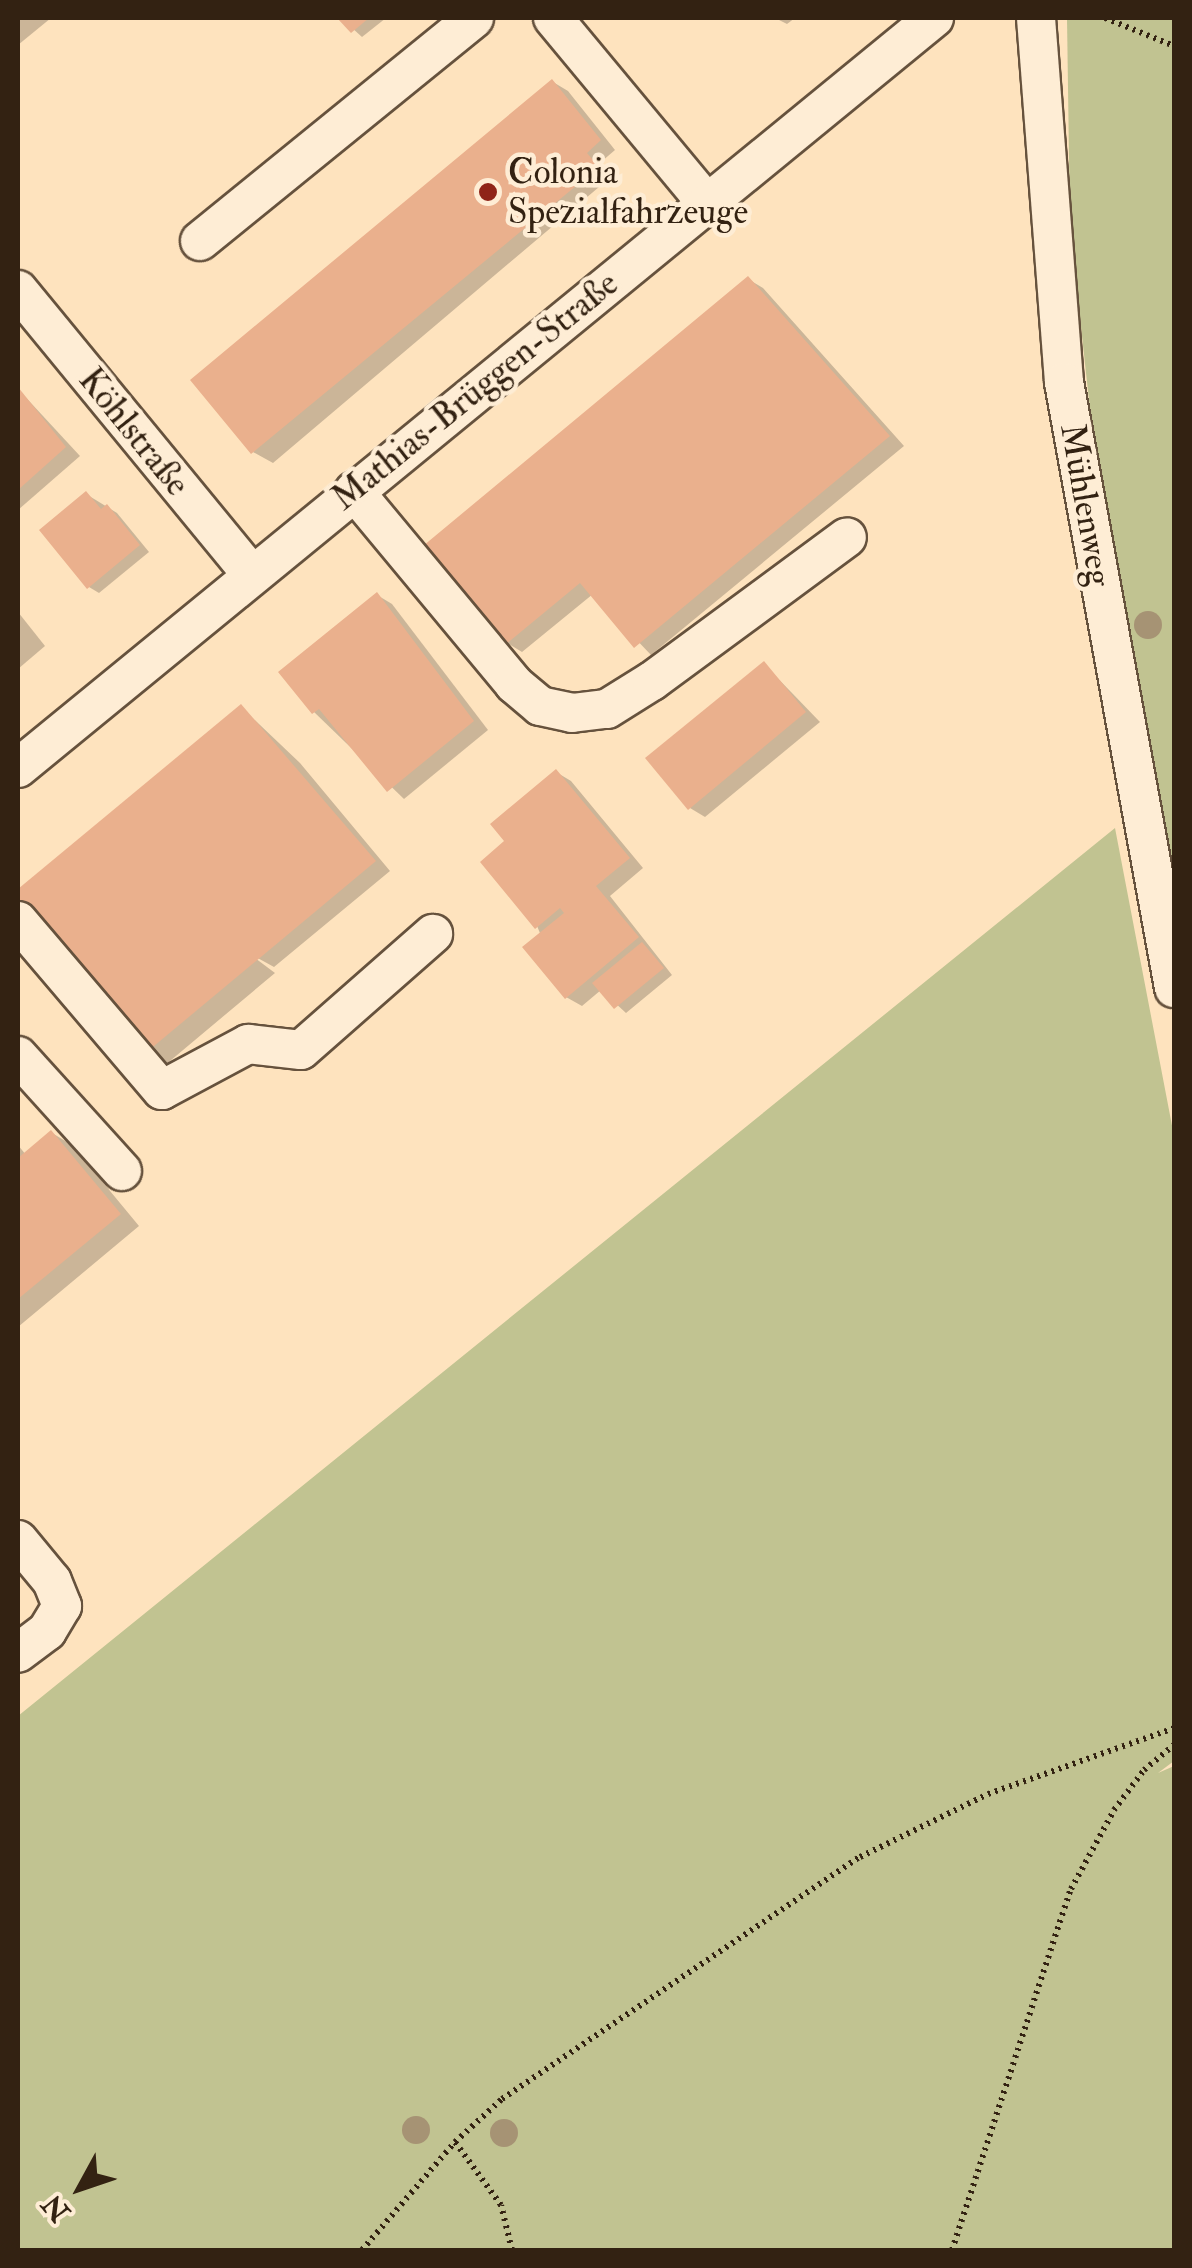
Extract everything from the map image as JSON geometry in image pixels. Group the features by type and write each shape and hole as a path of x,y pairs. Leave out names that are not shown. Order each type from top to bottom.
{"street":[{"path":"200,242 474,18"},
{"path":"553,18 706,202"},
{"name":"Mathias-Brüggen-Straße","path":"18,768 934,18"},
{"name":"Mühlenweg","path":"1036,18 1064,382 1174,988"},
{"name":"Köhlstraße","path":"18,290 251,574"},
{"path":"354,491 514,684 540,706 572,713 608,708 652,681 847,537"},
{"path":"18,921 162,1090 248,1044 301,1050 433,934"},
{"path":"18,1056 122,1171"},
{"path":"18,1540 62,1606 47,1631 18,1652"}],"path":[{"path":"1104,18 1174,46"},
{"path":"362,2250 455,2142 502,2099 860,1857 988,1794 1174,1728"},
{"path":"952,2250 1071,1889 1114,1810 1144,1770 1174,1745"},
{"path":"455,2142 501,2205 512,2250"}],"green space":[{"path":"1067,18 1174,18 1174,900 1094,446 1070,226"},
{"path":"1115,828 1174,1136 1174,1761 1158,1773 1174,1766 1174,2250 18,2250 18,1716"}],"building":[{"path":"337,18 369,18 351,33"},
{"path":"552,79 601,140 587,153 599,167 251,454 190,380"},
{"path":"748,276 890,436 634,648 580,583 505,645 423,546"},
{"path":"18,387 66,447 18,490"},
{"path":"86,491 101,509 107,504 140,545 87,589 39,530"},
{"path":"377,592 474,721 387,792 319,709 312,714 278,672"},
{"path":"764,661 806,712 688,810 645,758"},
{"path":"241,704 376,861 142,1056 18,905 18,889"},
{"path":"556,769 630,858 596,886 639,937 565,999 522,947 564,913 560,908 535,929 480,862 504,841 490,824"},
{"path":"642,942 664,968 614,1009 592,983"},
{"path":"51,1130 121,1214 18,1299 18,1158"}],"place":[{"name":"Colonia Spezialfahrzeuge","path":"488,192"}]}
